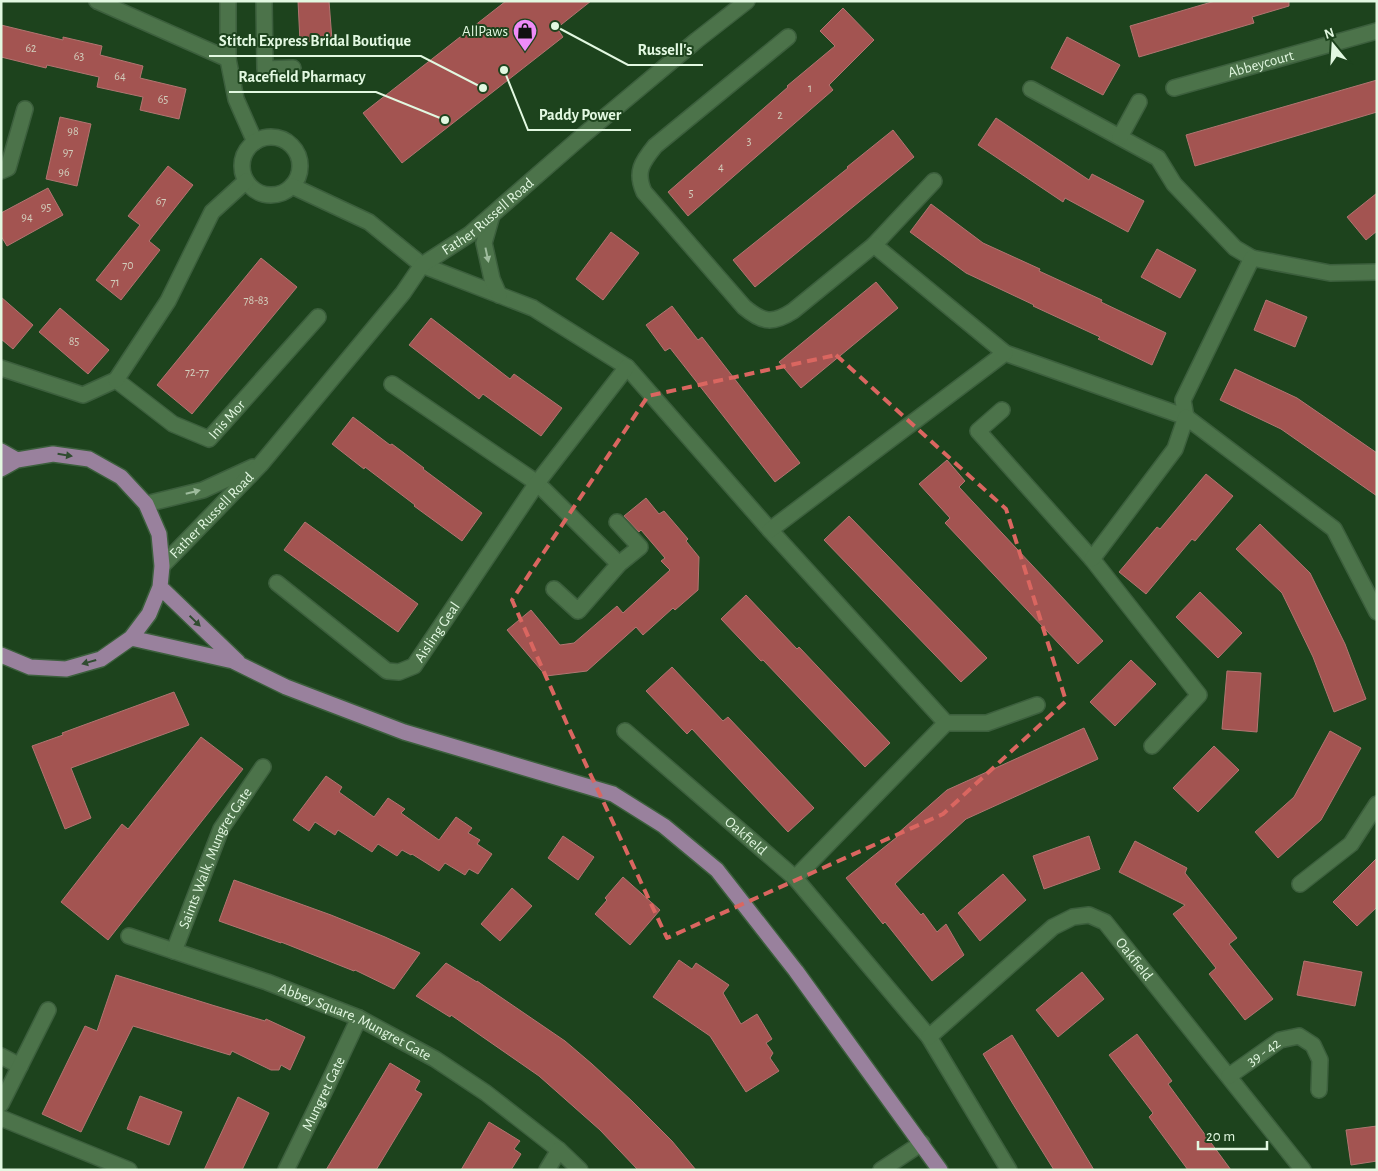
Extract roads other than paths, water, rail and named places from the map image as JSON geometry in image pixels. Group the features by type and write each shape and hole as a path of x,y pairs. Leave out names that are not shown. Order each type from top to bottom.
{"main road":[{"path":"1,451 17,460"},
{"path":"1,468 17,460 53,454 89,459 121,477 146,504 159,534 162,566 160,587 149,614 130,638 101,659 66,669 30,666 1,655"},
{"path":"160,587 242,666"},
{"path":"130,638 233,662 286,687 404,732 613,794 664,826 717,870 796,971 940,1170"}],"street":[{"path":"97,1 228,59"},
{"path":"228,1 228,59 236,99 255,142"},
{"path":"264,1 265,68 293,68"},
{"name":"Father Russell Road","path":"162,566 261,464 403,293 422,265 470,234 581,137 697,40 747,1"},
{"name":"Abbeycourt","path":"1174,88 1377,31"},
{"path":"788,37 655,146 640,169 639,178 644,192 744,308 761,319 771,320 793,311 874,245 934,181"},
{"path":"1031,89 1158,158 1174,184 1235,248 1252,258 1330,273 1377,272"},
{"path":"1120,137 1139,102"},
{"path":"1,171 8,168 25,109"},
{"path":"263,138 280,138 294,148 298,155 300,172 297,180 285,192 277,195 259,193 246,181 242,164 244,156 255,142 263,138"},
{"path":"1,368 83,395 116,380 168,301 212,212 246,181"},
{"path":"292,186 370,222 422,265 533,308 627,367 770,530 946,723"},
{"path":"492,215 484,243 492,279 499,295"},
{"path":"874,245 1005,353 1186,417 1334,529 1377,612"},
{"path":"1092,560 1175,450 1186,417 1183,400 1252,258"},
{"name":"Inis Mor","path":"116,380 173,424 209,439 318,317"},
{"path":"770,530 1005,353"},
{"name":"Aisling Geal","path":"276,583 387,670 399,672 414,666 537,483 627,367"},
{"path":"392,384 537,483 619,564"},
{"path":"1002,410 978,431 1092,560 1199,695 1152,746"},
{"name":"Father Russell Road","path":"146,504 203,490 261,464"},
{"path":"554,589 578,611 619,564 640,547 617,522"},
{"path":"795,878 946,723 987,722 1036,705"},
{"name":"Oakfield","path":"625,731 795,878 929,1038 1009,1170"},
{"name":"Saints Walk, Mungret Gate","path":"174,951 220,829 263,767"},
{"path":"1300,884 1351,844 1377,804"},
{"name":"Oakfield","path":"929,1038 1053,927 1073,916 1089,915 1105,922 1303,1170"},
{"name":"Abbey Square, Mungret Gate","path":"129,936 267,982 359,1018 435,1059 478,1088 559,1150"},
{"path":"1,1104 48,1010"},
{"name":"Mungret Gate","path":"286,1170 359,1018"},
{"name":"39 - 42","path":"1229,1076 1280,1040 1299,1036 1312,1045 1320,1060 1319,1090"},
{"path":"1,1056 20,1066"},
{"path":"1,1118 128,1170"},
{"path":"881,1170 922,1143"},
{"path":"547,1170 559,1150 580,1170"}],"place":[{"name":"Russell's","path":"555,26"},
{"name":"AllPaws","path":"525,52"},
{"name":"Paddy Power","path":"504,70"},
{"name":"Stitch Express Bridal Boutique","path":"483,88"},
{"name":"Racefield Pharmacy","path":"445,120"}]}
